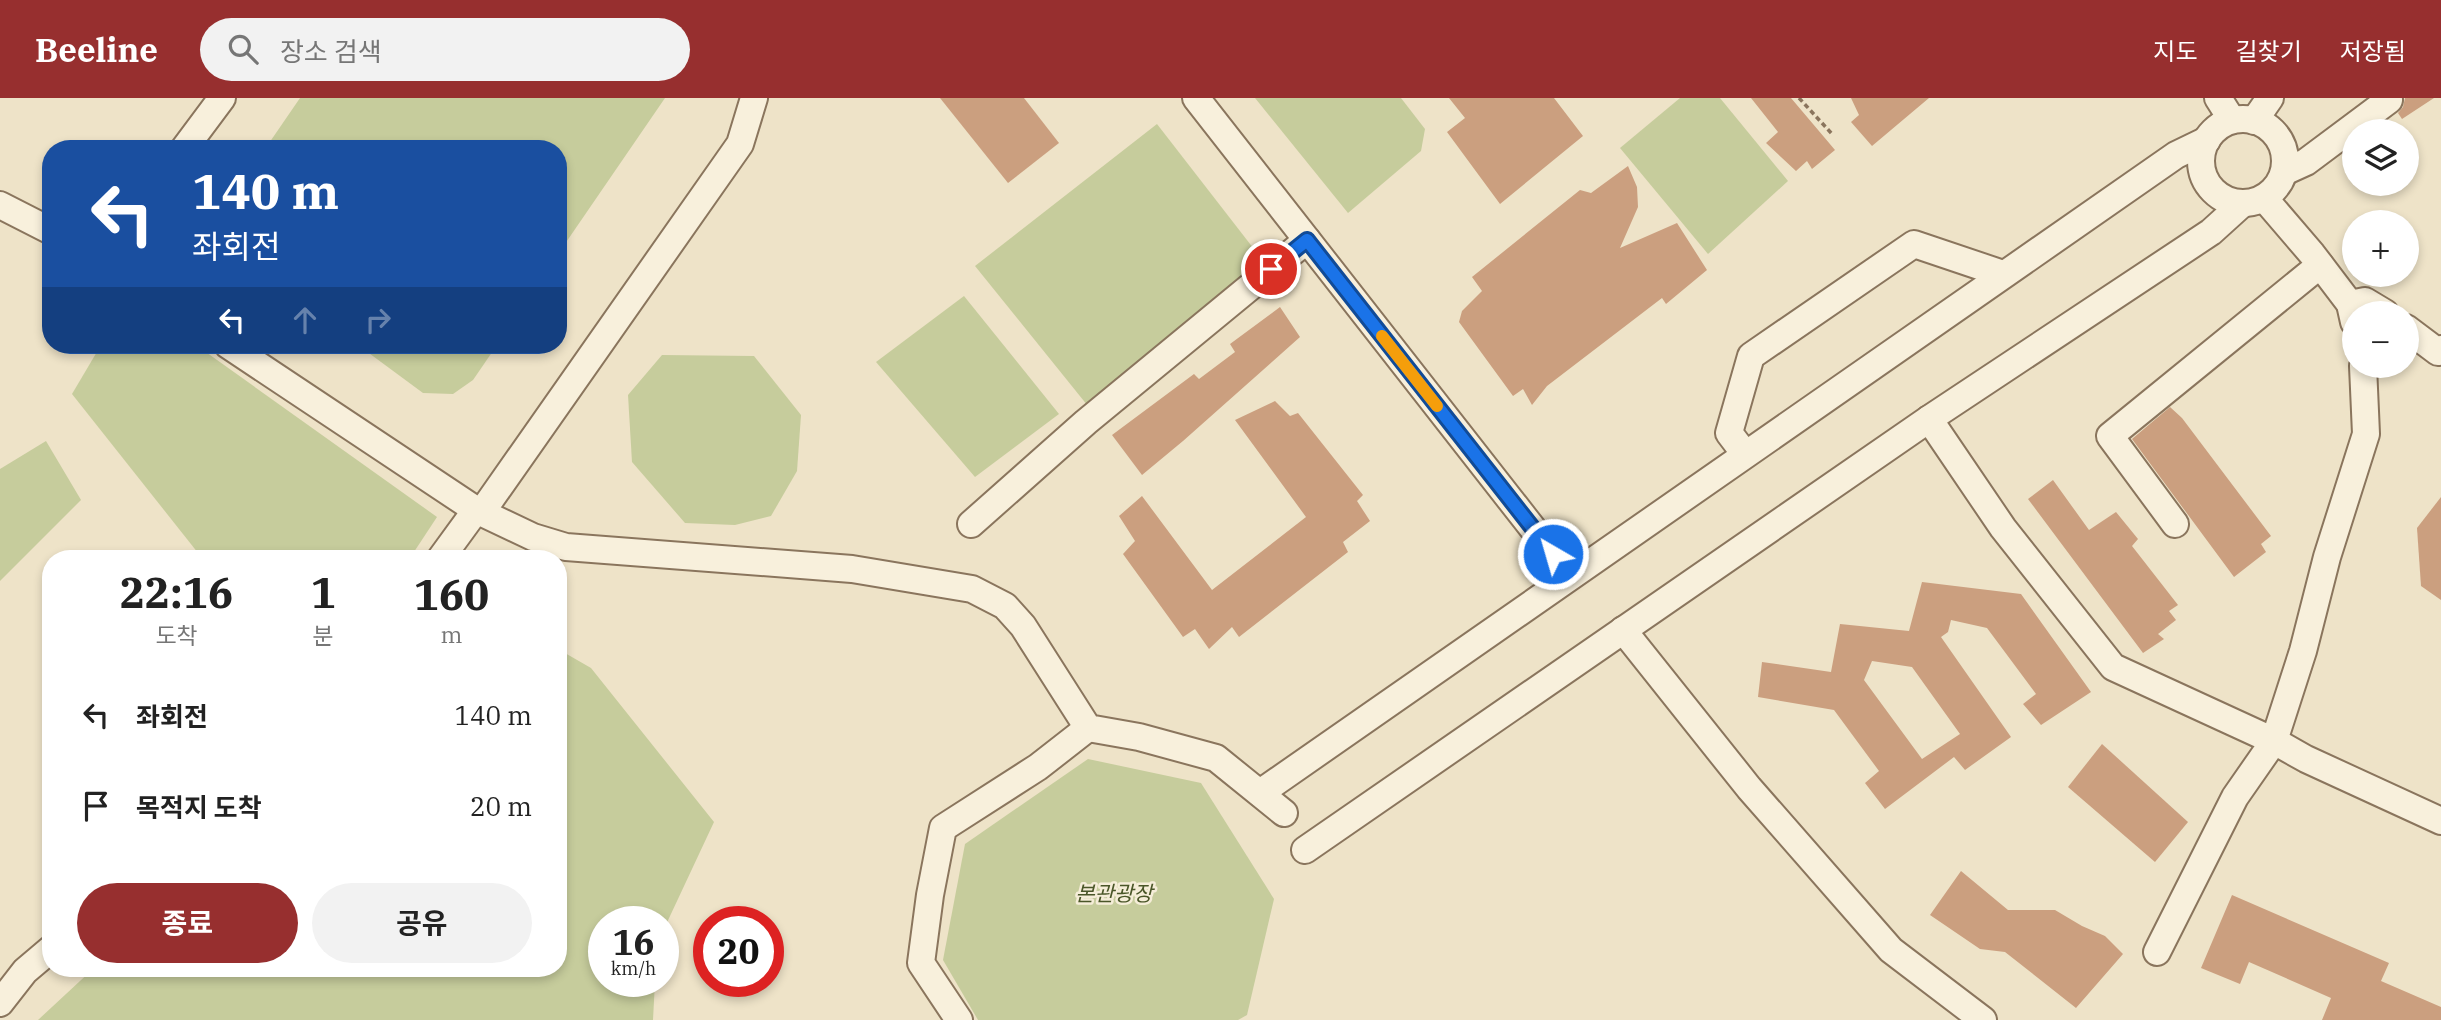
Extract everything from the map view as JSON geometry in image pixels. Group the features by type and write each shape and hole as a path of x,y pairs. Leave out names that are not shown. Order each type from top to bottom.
{"street":[{"path":"191,140 222,98"},
{"path":"447,550 479,511 740,144 754,98"},
{"path":"1196,98 1570,576"},
{"path":"1305,850 1929,419 2211,232 2279,182 2284,172 2284,150 2280,140 2273,132 2243,120 2218,98"},
{"path":"1260,793 2003,274 2176,155 2207,140 2222,125 2243,120 2270,98"},
{"path":"2284,172 2306,162 2389,100"},
{"path":"2207,140 2201,161 2207,182 2222,197 2254,200 2320,265 2344,301"},
{"path":"0,205 42,226"},
{"path":"971,524 1086,422 1307,240"},
{"path":"1745,454 1729,433 1751,356 1914,244 2003,274"},
{"path":"2175,524 2110,436 2320,265"},
{"path":"2419,337 2438,352 2441,349"},
{"path":"242,354 479,511 533,537 566,547 852,569 972,589 1005,606 1023,626 1088,728 1139,737 1216,758 1284,813"},
{"path":"2157,952 2235,797 2274,741 2366,434 2364,378"},
{"path":"1929,419 2003,527 2113,667 2441,821"},
{"path":"1623,630 1749,788 1891,950 1983,1020"},
{"path":"959,1020 921,963 943,828 1038,767 1088,728"},
{"path":"0,1003 25,971 42,957"}],"path":[{"path":"1799,98 1833,135"}],"green space":[{"path":"300,98 665,98 567,241 567,140 271,140"},
{"path":"1255,98 1401,98 1425,129 1421,151 1348,213"},
{"path":"1680,98 1720,98 1788,181 1708,254 1620,148"},
{"path":"1157,124 1271,271 1096,416 975,266"},
{"path":"964,296 1059,414 975,477 876,362"},
{"path":"96,354 209,354 437,517 415,550 196,550 72,394"},
{"path":"370,354 491,354 473,380 453,394 423,393"},
{"path":"662,355 754,356 801,415 797,471 771,516 735,525 685,523 632,462 628,395"},
{"path":"46,441 81,500 0,581 0,469"},
{"path":"567,654 591,668 714,822 675,906 588,906 588,997 654,997 653,1020 38,1020 84,977 567,977"},
{"name":"본관광장","path":"1088,759 1201,783 1274,899 1247,1015 1238,1020 978,1020 943,960 965,844"}],"building":[{"path":"940,98 1024,98 1059,143 1008,183"},
{"path":"1449,98 1554,98 1583,136 1500,204 1447,132 1465,118"},
{"path":"1751,98 1791,98 1835,150 1812,169 1807,161 1796,171 1766,143 1778,132"},
{"path":"1851,98 1929,98 1872,146 1851,122 1859,115"},
{"path":"2405,98 2434,98 2402,119 2398,113"},
{"path":"1628,166 1637,187 1638,207 1620,248 1677,223 1707,270 1666,304 1662,298 1547,386 1532,405 1523,389 1513,396 1459,322 1462,311 1482,291 1472,277 1580,190 1591,193"},
{"path":"1280,307 1300,337 1142,475 1112,435 1194,374 1199,379 1235,352 1230,344"},
{"path":"1275,401 1290,416 1298,413 1363,495 1357,501 1370,521 1343,542 1348,552 1239,637 1232,627 1209,649 1195,629 1183,637 1123,554 1135,541 1119,516 1142,496 1212,590 1306,517 1235,420"},
{"path":"2170,407 2182,418 2271,536 2261,544 2266,552 2234,577 2132,439"},
{"path":"2053,480 2089,530 2116,512 2138,539 2132,546 2178,605 2169,611 2176,620 2158,634 2164,639 2143,653 2028,499"},
{"path":"2441,497 2441,600 2421,586 2417,528"},
{"path":"1922,582 2021,594 2091,692 2041,725 2023,704 2036,694 1987,628 1951,620 1948,632 1941,637 2011,737 1965,770 1954,757 1885,809 1865,783 1879,771 1834,710 1758,697 1762,662 1831,672 1840,624 1909,631","holes":["1872,661 1912,667 1960,734 1922,759 1864,680"]},
{"path":"2102,744 2188,822 2155,862 2068,787"},
{"path":"1961,871 2008,910 2055,910 2105,936 2123,954 2076,1008 2005,952 1980,949 1930,915"},
{"path":"2232,895 2389,963 2381,981 2441,1007 2441,1020 2322,1020 2331,998 2249,962 2240,984 2201,968"}],"slow traffic":[{"path":"1382,336 1437,406"}],"route":[{"path":"1271,269 1307,240 1553,554"}]}
